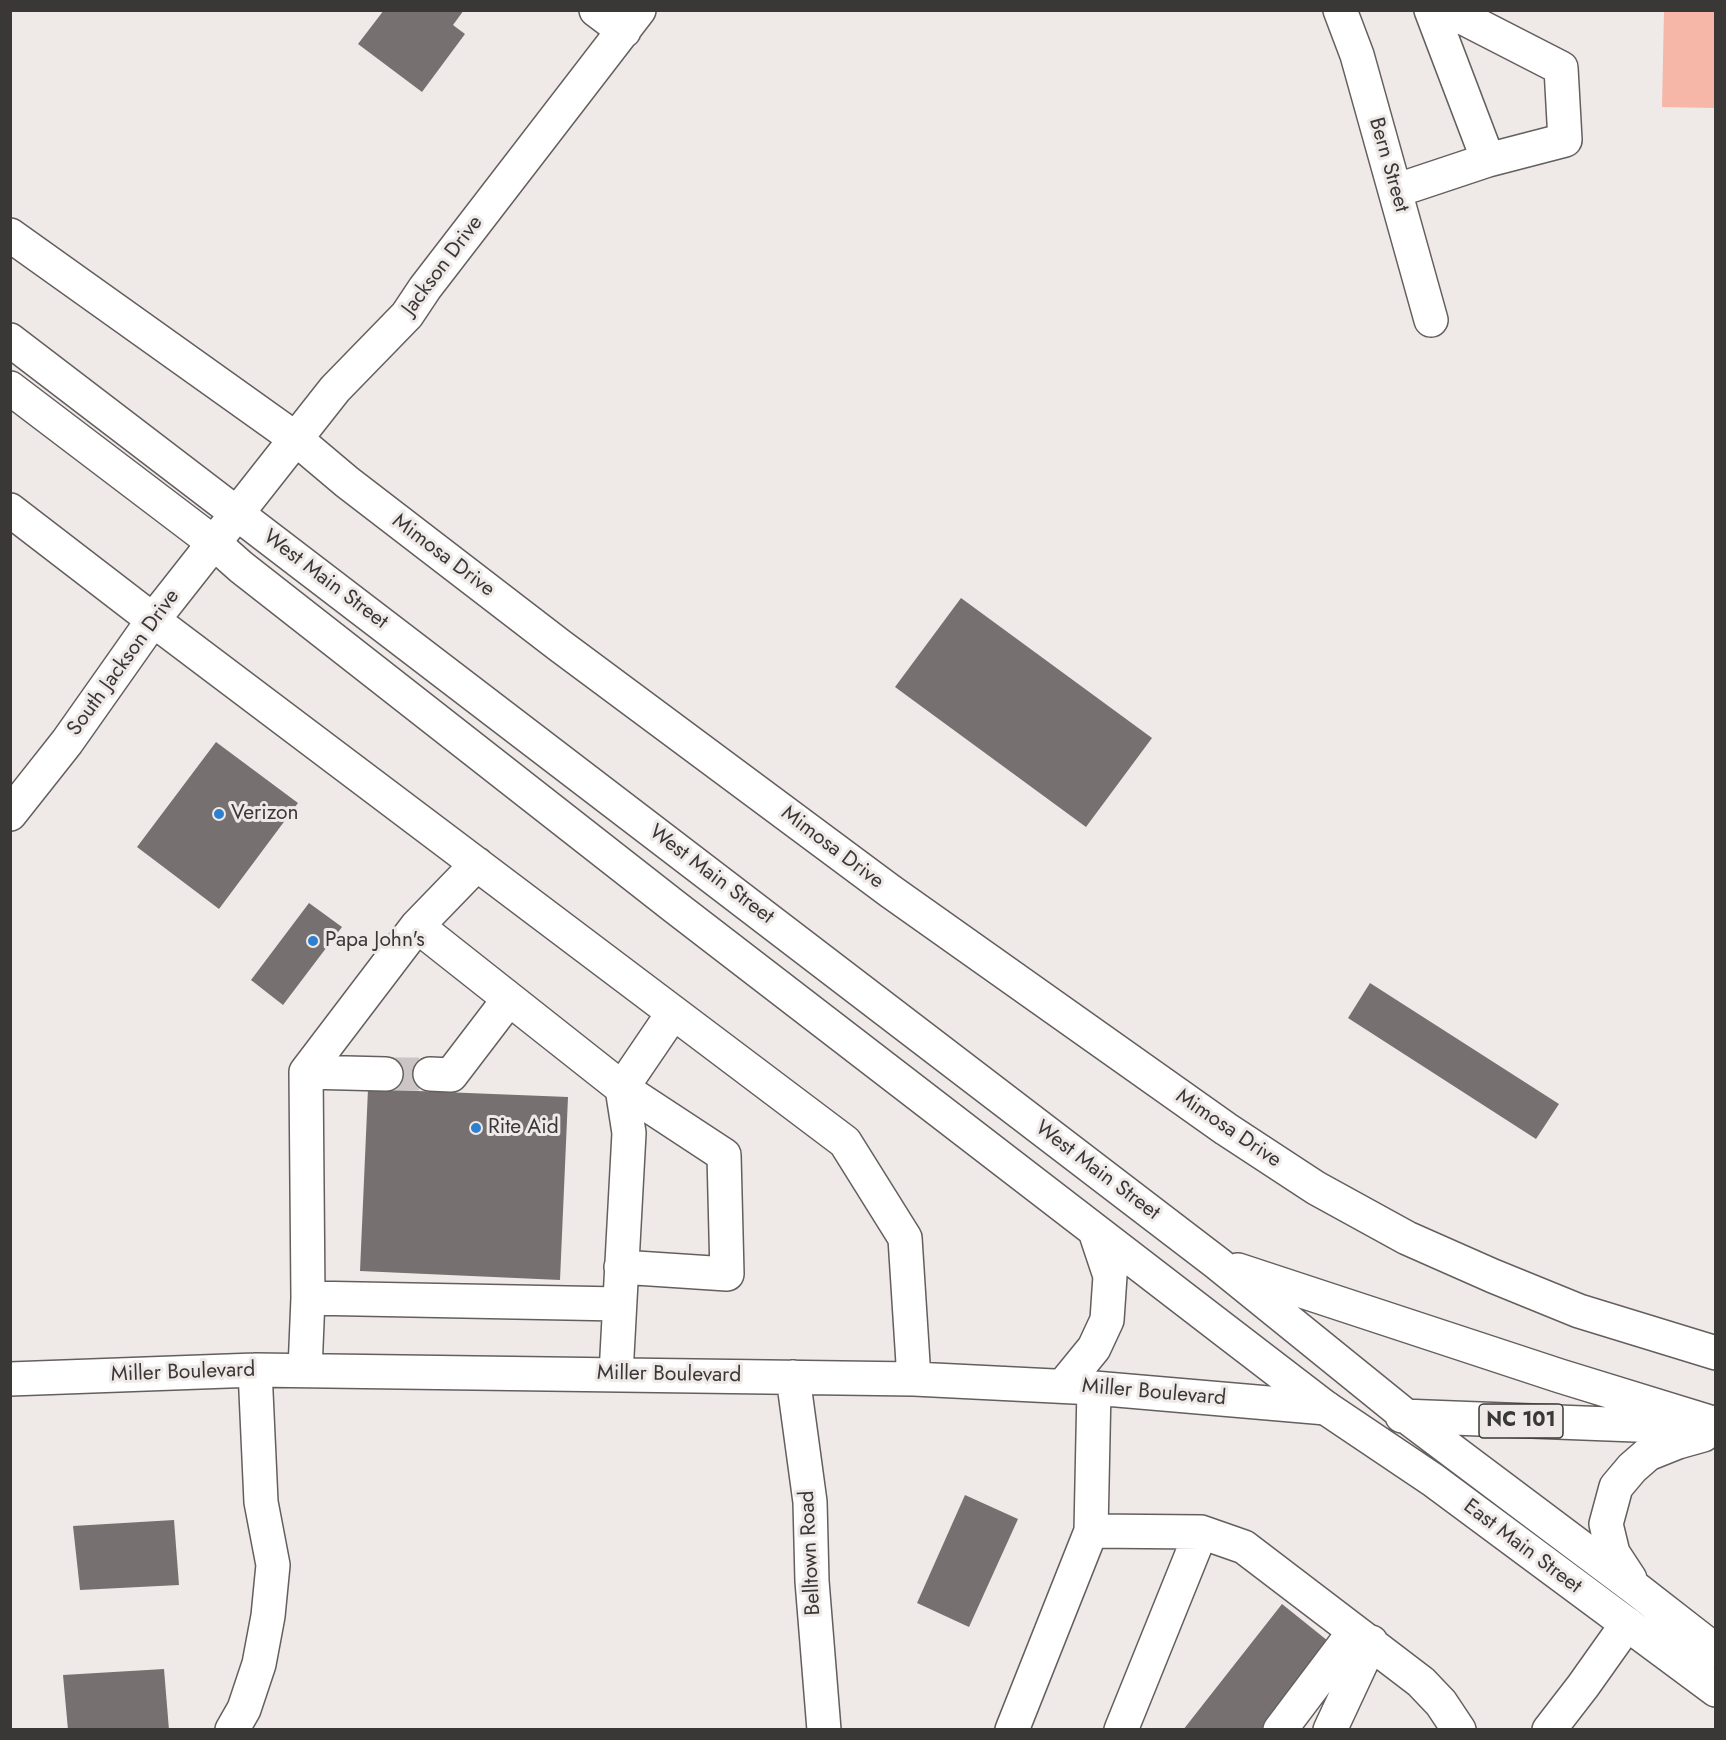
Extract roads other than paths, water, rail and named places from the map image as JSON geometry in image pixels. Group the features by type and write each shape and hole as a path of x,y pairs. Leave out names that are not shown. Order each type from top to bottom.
{"street":[{"path":"596,10 631,21"},
{"name":"Bern Street","path":"1340,10 1357,55 1431,320"},
{"path":"1431,10 1488,160"},
{"path":"1395,191 1488,160 1565,140 1561,68 1448,10"},
{"name":"Jackson Drive","path":"238,513 335,389 407,315 425,288 631,21"},
{"name":"Mimosa Drive","path":"10,235 296,439 347,482 559,645 890,891 1171,1090 1316,1188 1407,1238 1493,1276 1579,1311 1716,1353"},
{"name":"West Main Street","path":"10,340 1217,1263 1406,1416"},
{"name":"West Main Street","path":"10,388 214,543 241,567 656,892 1326,1408"},
{"path":"10,510 845,1142 905,1238 914,1379"},
{"name":"South Jackson Drive","path":"10,814 67,742 153,620 238,513"},
{"path":"305,1371 308,1298 306,1072 417,926 477,864"},
{"path":"417,926 622,1088 724,1155 727,1274 621,1267"},
{"path":"430,1074 451,1075 509,999"},
{"path":"616,1374 629,1132 622,1088 673,1013"},
{"path":"306,1072 386,1074"},
{"path":"1012,1730 1091,1531 1079,1387 1107,1320 1110,1276 1095,1231"},
{"path":"1217,1263 1716,1428"},
{"path":"308,1298 619,1304"},
{"path":"232,1730 244,1709 259,1664 268,1616 273,1565 261,1502 255,1370"},
{"name":"Miller Boulevard","path":"10,1379 255,1370 914,1379 1079,1387 1326,1408"},
{"name":"Belltown Road","path":"793,1377 810,1502 812,1581 824,1730"},
{"name":"NC 101","path":"1326,1408 1406,1416 1716,1428"},
{"name":"East Main Street","path":"1326,1408 1433,1480 1716,1690"},
{"name":"East Main Street","path":"1406,1416 1716,1651"},
{"path":"1635,1588 1613,1553 1606,1524 1616,1488 1632,1468 1648,1454 1716,1428"},
{"path":"1091,1531 1201,1532 1244,1547 1421,1682 1441,1703 1459,1730"},
{"path":"1121,1730 1201,1532"},
{"path":"1549,1730 1627,1624"},
{"path":"1280,1730 1362,1637"},
{"path":"1330,1730 1362,1637"}],"tunnel":[{"path":"386,1074 430,1074"}],"place":[{"name":"Verizon","path":"219,814"},
{"name":"Papa John's","path":"313,941"},
{"name":"Rite Aid","path":"476,1128"}]}
